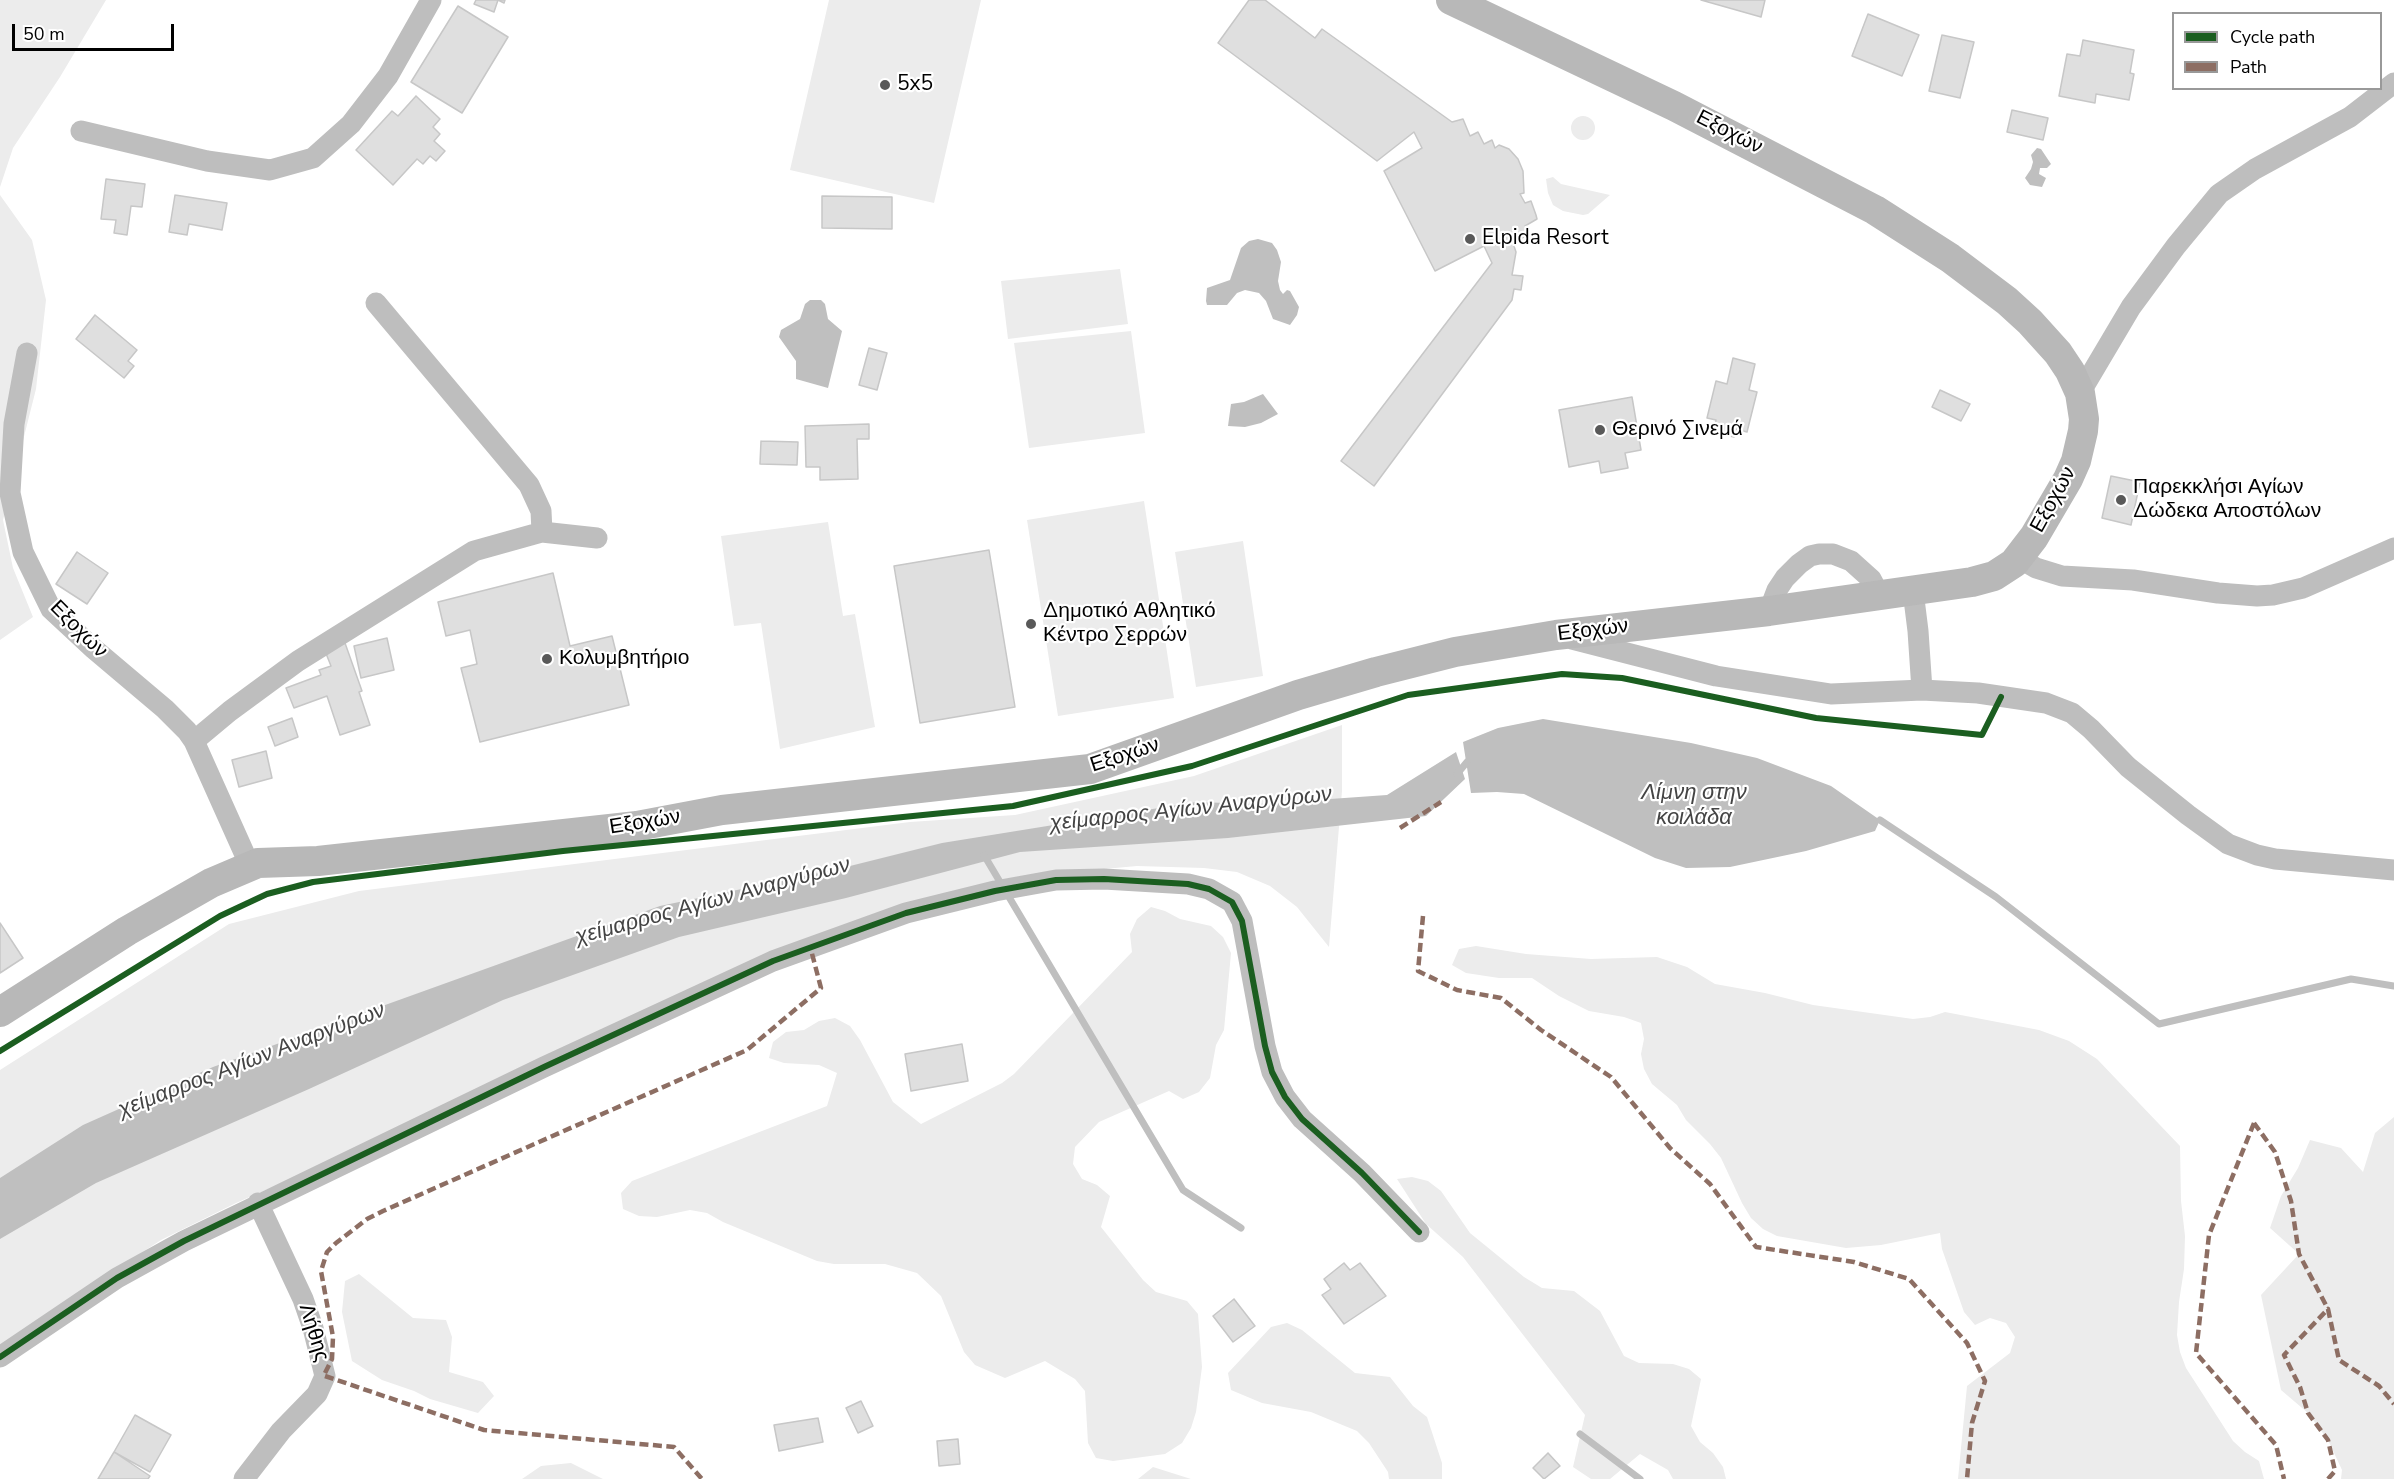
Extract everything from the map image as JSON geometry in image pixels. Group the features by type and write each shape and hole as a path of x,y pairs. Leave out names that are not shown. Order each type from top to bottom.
{"main road":[{"name":"Εξοχών","path":"0,1012 127,931 211,883 258,863 330,860 637,826 722,810 1090,769 1341,681 1455,652 1556,635 1769,611 1984,580 2003,572 2019,558 2050,511 2076,460 2083,425 2080,393 2070,371 2058,353 2030,322 1980,280 1902,225 1731,134 1451,0"}],"street":[{"path":"81,131 207,161 270,170 313,159 351,124 388,76 431,0"},
{"path":"2080,393 2131,307 2176,246 2219,194 2255,169 2350,117 2394,83"},
{"path":"376,303 529,485 541,511 542,532"},
{"name":"Εξοχών","path":"27,353 14,424 10,493 23,552 51,609 165,709 194,741 250,866"},
{"path":"194,741 230,711 298,661 474,551 542,532 597,538"},
{"path":"2019,558 2036,568 2062,576 2133,580 2218,593 2257,596 2303,588 2394,548"},
{"path":"1769,611 1777,590 1785,578 1798,564 1810,556 1819,554 1833,554 1851,561 1870,579 1880,596"},
{"path":"1913,591 1922,690"},
{"path":"1556,635 1716,676 1831,694 1922,690 1978,693 2046,703 2072,714 2136,774 2209,831 2241,849 2275,859 2394,870"},
{"path":"0,1357 117,1278 258,1203 373,1151 544,1067 772,961 906,913 964,898 1047,882 1104,879 1188,884 1209,889 1232,903 1242,921 1272,1072 1285,1097 1302,1119 1362,1173 1419,1232"},
{"name":"Λήθης","path":"244,1479 281,1431 317,1394 325,1376 303,1299 258,1203"}],"shaded area":[{"path":"0,0 106,0 60,77 13,148 0,187"},
{"name":"5x5","path":"829,0 981,0 934,203 790,170"},
{"path":"1583,116 1592,119 1595,128 1592,137 1583,140 1574,137 1571,128 1574,119"},
{"path":"1553,177 1561,184 1610,195 1588,214 1563,211 1553,205 1548,193 1546,179"},
{"path":"0,195 32,240 46,300 36,389 3,520 13,568 33,617 0,640"},
{"path":"1120,269 1128,324 1008,339 1001,281"},
{"path":"1131,331 1145,433 1029,448 1014,343"},
{"path":"1144,501 1174,698 1058,716 1027,520"},
{"path":"828,522 843,616 855,614 875,727 780,749 761,623 734,626 721,536"},
{"path":"1243,541 1263,676 1196,687 1175,552"},
{"path":"1342,725 1342,791 1329,947 1297,907 1270,886 1237,872 1204,868 1137,866 1060,873 923,903 236,1203 161,1240 0,1346 0,1070 229,924 359,891 910,822 1015,815 1194,776"},
{"path":"1151,907 1180,919 1211,926 1223,937 1231,953 1224,1030 1216,1045 1210,1078 1199,1092 1183,1099 1169,1091 1099,1122 1075,1147 1073,1164 1082,1179 1097,1185 1110,1196 1101,1227 1143,1280 1156,1292 1187,1301 1198,1314 1202,1367 1196,1412 1191,1428 1182,1443 1165,1454 1113,1461 1096,1458 1088,1443 1085,1391 1075,1379 1045,1361 1005,1378 975,1365 964,1352 941,1296 917,1273 885,1264 834,1264 817,1261 723,1222 707,1213 690,1210 657,1217 639,1216 623,1209 621,1193 632,1181 827,1106 837,1073 819,1065 784,1063 769,1058 773,1042 786,1032 804,1030 819,1021 835,1018 850,1026 860,1040 893,1102 921,1124 1002,1083 1014,1074 1132,952 1130,934 1137,919"},
{"path":"1476,946 1526,954 1591,959 1657,957 1687,967 1715,984 1813,1005 1913,1019 1945,1012 2039,1030 2069,1041 2097,1059 2180,1146 2181,1201 2185,1236 2177,1335 2180,1352 2186,1368 2233,1441 2259,1461 2264,1479 1958,1479 1967,1386 2010,1353 2015,1337 2006,1323 1990,1318 1975,1325 1964,1312 1942,1249 1940,1233 1881,1245 1846,1248 1777,1236 1763,1229 1751,1218 1742,1203 1721,1158 1686,1120 1677,1105 1652,1084 1644,1069 1641,1054 1644,1039 1641,1023 1624,1017 1589,1011 1559,996 1532,978 1499,978 1466,973 1452,965 1459,949"},
{"path":"2394,1117 2394,1479 2341,1479 2342,1470 2328,1440 2308,1413 2281,1390 2261,1295 2299,1254 2270,1228 2281,1196 2298,1168 2310,1140 2341,1148 2363,1172 2375,1133"},
{"path":"1412,1177 1428,1181 1441,1191 1470,1233 1524,1277 1542,1288 1574,1291 1600,1311 1624,1356 1639,1363 1673,1364 1689,1369 1701,1379 1691,1426 1700,1442 1713,1453 1723,1467 1726,1479 1673,1479 1668,1470 1640,1454 1610,1479 1591,1479 1573,1467 1585,1415 1463,1257 1426,1224 1397,1179"},
{"path":"359,1274 413,1318 446,1320 452,1337 449,1372 483,1382 494,1396 478,1413 430,1399 382,1380 352,1361 342,1312 345,1281"},
{"path":"1287,1323 1302,1330 1355,1373 1390,1377 1413,1406 1427,1417 1442,1463 1442,1479 1389,1479 1388,1472 1369,1443 1357,1431 1311,1412 1262,1403 1231,1390 1228,1373 1271,1327"},
{"path":"571,1463 603,1479 522,1479 541,1466"},
{"path":"1153,1467 1191,1479 1138,1479"}],"water":[{"path":"2037,148 2041,149 2051,164 2047,168 2040,168 2039,174 2046,178 2042,187 2030,185 2025,178 2033,162 2031,155"},
{"path":"1258,239 1272,243 1277,250 1281,262 1278,281 1280,290 1283,294 1287,290 1290,291 1299,307 1290,325 1273,319 1266,301 1259,293 1245,290 1237,293 1227,305 1207,305 1207,288 1230,280 1241,248 1249,241"},
{"path":"810,300 821,300 825,304 828,319 842,331 828,388 796,379 796,361 779,337 781,330 800,319 805,304"},
{"path":"1263,394 1278,414 1261,423 1245,427 1228,426 1231,404 1244,402"},
{"name":"Λίμνη στην κοιλάδα","path":"1543,719 1691,743 1757,758 1831,786 1880,820 1875,831 1806,851 1730,867 1686,868 1655,858 1524,794 1471,793 1463,742 1498,728"},
{"path":"1456,752 1465,779 1426,816 1228,838 1020,852 846,898 679,937 503,1000 96,1183 0,1239 0,1178 83,1125 213,1067 660,906 838,869 942,843 1196,802 1259,804 1387,795"}],"building":[{"path":"476,0 498,0 494,12 474,4"},
{"name":"Elpida Resort","path":"1249,0 1265,0 1315,38 1322,29 1452,122 1463,119 1470,136 1478,132 1484,144 1492,140 1495,148 1499,145 1509,149 1518,159 1523,171 1524,193 1520,194 1525,203 1531,201 1536,215 1537,219 1525,226 1529,234 1513,243 1516,252 1512,275 1523,276 1521,290 1514,289 1512,300 1374,486 1341,461 1492,263 1484,246 1435,271 1384,171 1422,148 1414,132 1377,161 1218,43"},
{"path":"1701,0 1765,0 1761,17"},
{"path":"458,6 508,37 462,113 411,82"},
{"path":"1868,14 1919,35 1902,76 1852,56"},
{"path":"1942,35 1974,42 1960,98 1929,91"},
{"path":"2083,40 2134,50 2130,73 2134,74 2129,100 2096,94 2095,103 2059,96 2067,54 2080,56"},
{"path":"416,96 440,119 433,127 440,134 434,141 445,151 436,161 430,156 423,164 417,159 393,185 356,150 392,111 398,116"},
{"path":"2012,110 2048,118 2043,140 2007,132"},
{"path":"106,179 145,184 142,207 131,206 127,235 114,233 116,220 101,219"},
{"path":"175,195 227,203 222,230 189,224 187,235 169,232"},
{"path":"822,196 892,197 892,229 822,228"},
{"path":"95,315 137,350 128,361 134,366 124,378 76,339"},
{"path":"869,348 887,353 877,390 859,385"},
{"path":"1733,358 1755,364 1749,390 1757,392 1747,432 1736,429 1734,437 1713,432 1716,420 1707,418 1716,381 1727,384"},
{"path":"1940,390 1970,404 1961,421 1932,407"},
{"name":"Θερινό Σινεμά","path":"1632,397 1641,450 1625,453 1628,468 1601,473 1599,461 1569,467 1559,410"},
{"path":"869,424 869,439 857,439 858,479 820,480 820,467 806,467 805,426"},
{"path":"761,441 798,442 797,465 760,464"},
{"name":"Παρεκκλήσι Αγίων Δώδεκα Αποστόλων","path":"2111,476 2140,482 2131,525 2102,518"},
{"path":"989,550 1015,707 920,723 894,566"},
{"path":"77,552 108,573 87,604 56,584"},
{"name":"Κολυμβητήριο","path":"553,573 570,646 612,636 629,705 480,742 461,668 477,664 470,630 446,636 438,602"},
{"path":"387,638 394,670 361,678 354,646"},
{"path":"345,643 362,691 359,692 370,725 340,735 327,696 294,708 286,688 321,675 319,670 331,666 325,651"},
{"path":"292,718 298,737 275,746 268,727"},
{"path":"266,751 272,778 239,787 232,760"},
{"path":"0,923 23,958 0,973"},
{"path":"962,1044 968,1081 911,1091 905,1054"},
{"path":"1344,1263 1350,1270 1360,1263 1386,1296 1344,1324 1322,1295 1331,1289 1324,1279"},
{"path":"1234,1299 1255,1326 1233,1342 1213,1316"},
{"path":"861,1401 873,1426 858,1433 846,1408"},
{"path":"135,1415 171,1435 150,1472 114,1452"},
{"path":"818,1418 823,1442 779,1451 774,1425"},
{"path":"958,1439 960,1464 939,1466 937,1441"},
{"path":"114,1452 150,1476 148,1479 98,1479"},
{"path":"1548,1453 1560,1466 1544,1479 1533,1468"}],"waterway":[{"name":"χείμαρρος Αγίων Αναργύρων","path":"1457,774 1467,762"},
{"name":"χείμαρρος Αγίων Αναργύρων","path":"1880,820 1996,897 2159,1024 2351,979 2394,986"},
{"path":"984,855 1183,1190 1241,1228"},
{"path":"1580,1434 1640,1479"}],"marked path":[{"path":"1400,828 1441,802"},
{"path":"1423,916 1418,971 1457,990 1501,998 1541,1030 1611,1077 1670,1148 1710,1184 1756,1247 1854,1262 1909,1279 1967,1343 1985,1381 1972,1423 1967,1479"},
{"path":"325,1373 332,1359 333,1337 321,1271 327,1252 336,1243 367,1219 383,1211 747,1050 821,988 810,946"},
{"path":"2254,1123 2209,1235 2196,1353 2276,1445 2284,1479"},
{"path":"2254,1123 2275,1152 2291,1201 2299,1254 2328,1309"},
{"path":"2328,1479 2335,1471 2328,1440 2308,1413 2300,1387 2284,1355 2328,1309 2339,1360 2379,1386 2394,1404"},
{"path":"325,1376 484,1430 674,1447 702,1479"}],"cycle path":[{"path":"0,1051 220,916 267,894 313,882 563,851 1013,806 1192,766 1408,695 1562,674 1622,678 1816,718 1982,735 2001,697"},
{"path":"0,1357 117,1278 184,1241 544,1067 773,961 906,913 995,891 1056,880 1104,879 1188,884 1209,889 1232,902 1242,921 1272,1072 1285,1097 1302,1119 1362,1173 1419,1232"}],"place":[{"name":"5x5","path":"885,85"},
{"name":"Elpida Resort","path":"1470,239"},
{"name":"Θερινό Σινεμά","path":"1600,430"},
{"name":"Παρεκκλήσι Αγίων Δώδεκα Αποστόλων","path":"2121,500"},
{"name":"Δημοτικό Αθλητικό Κέντρο Σερρών","path":"1031,624"},
{"name":"Κολυμβητήριο","path":"547,659"}]}
